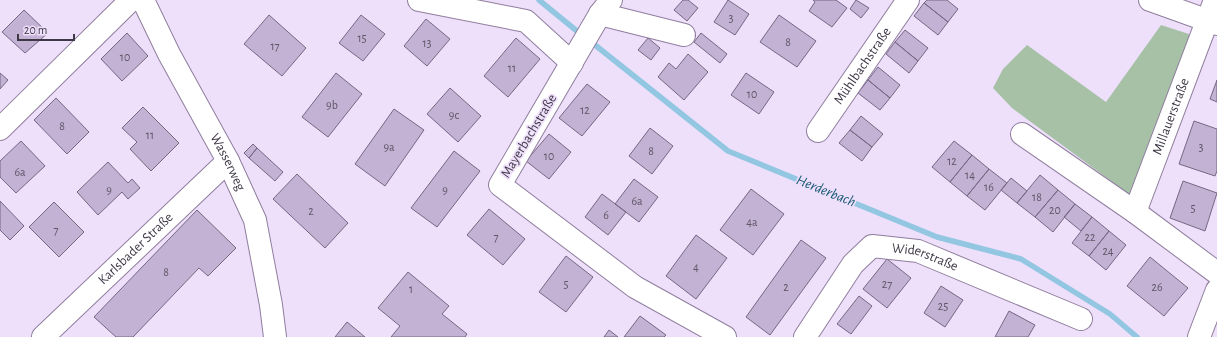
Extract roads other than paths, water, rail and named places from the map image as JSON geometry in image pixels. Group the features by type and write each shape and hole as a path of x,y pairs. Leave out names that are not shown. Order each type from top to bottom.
{"street":[{"path":"0,128 131,0"},
{"name":"Wasserweg","path":"143,0 169,54 228,161 255,220 271,305 275,337"},
{"path":"418,0 526,21 573,61 603,10 684,35"},
{"name":"Mühlbachstraße","path":"818,131 908,0"},
{"path":"1150,0 1212,22"},
{"name":"Millauerstraße","path":"1135,212 1212,22 1215,0"},
{"name":"Mayerbachstraße","path":"573,61 500,185 635,287 725,337"},
{"path":"1022,134 1135,212 1217,273"},
{"name":"Karlsbader Straße","path":"43,337 228,161"},
{"name":"Widerstraße","path":"805,337 853,264 872,246 918,251 1081,319"},
{"path":"1200,337 1217,290"}],"waterway":[{"name":"Herderbach","path":"539,0 583,36"},
{"name":"Herderbach","path":"590,41 728,151 937,237 1021,259 1110,314 1137,337"}]}
